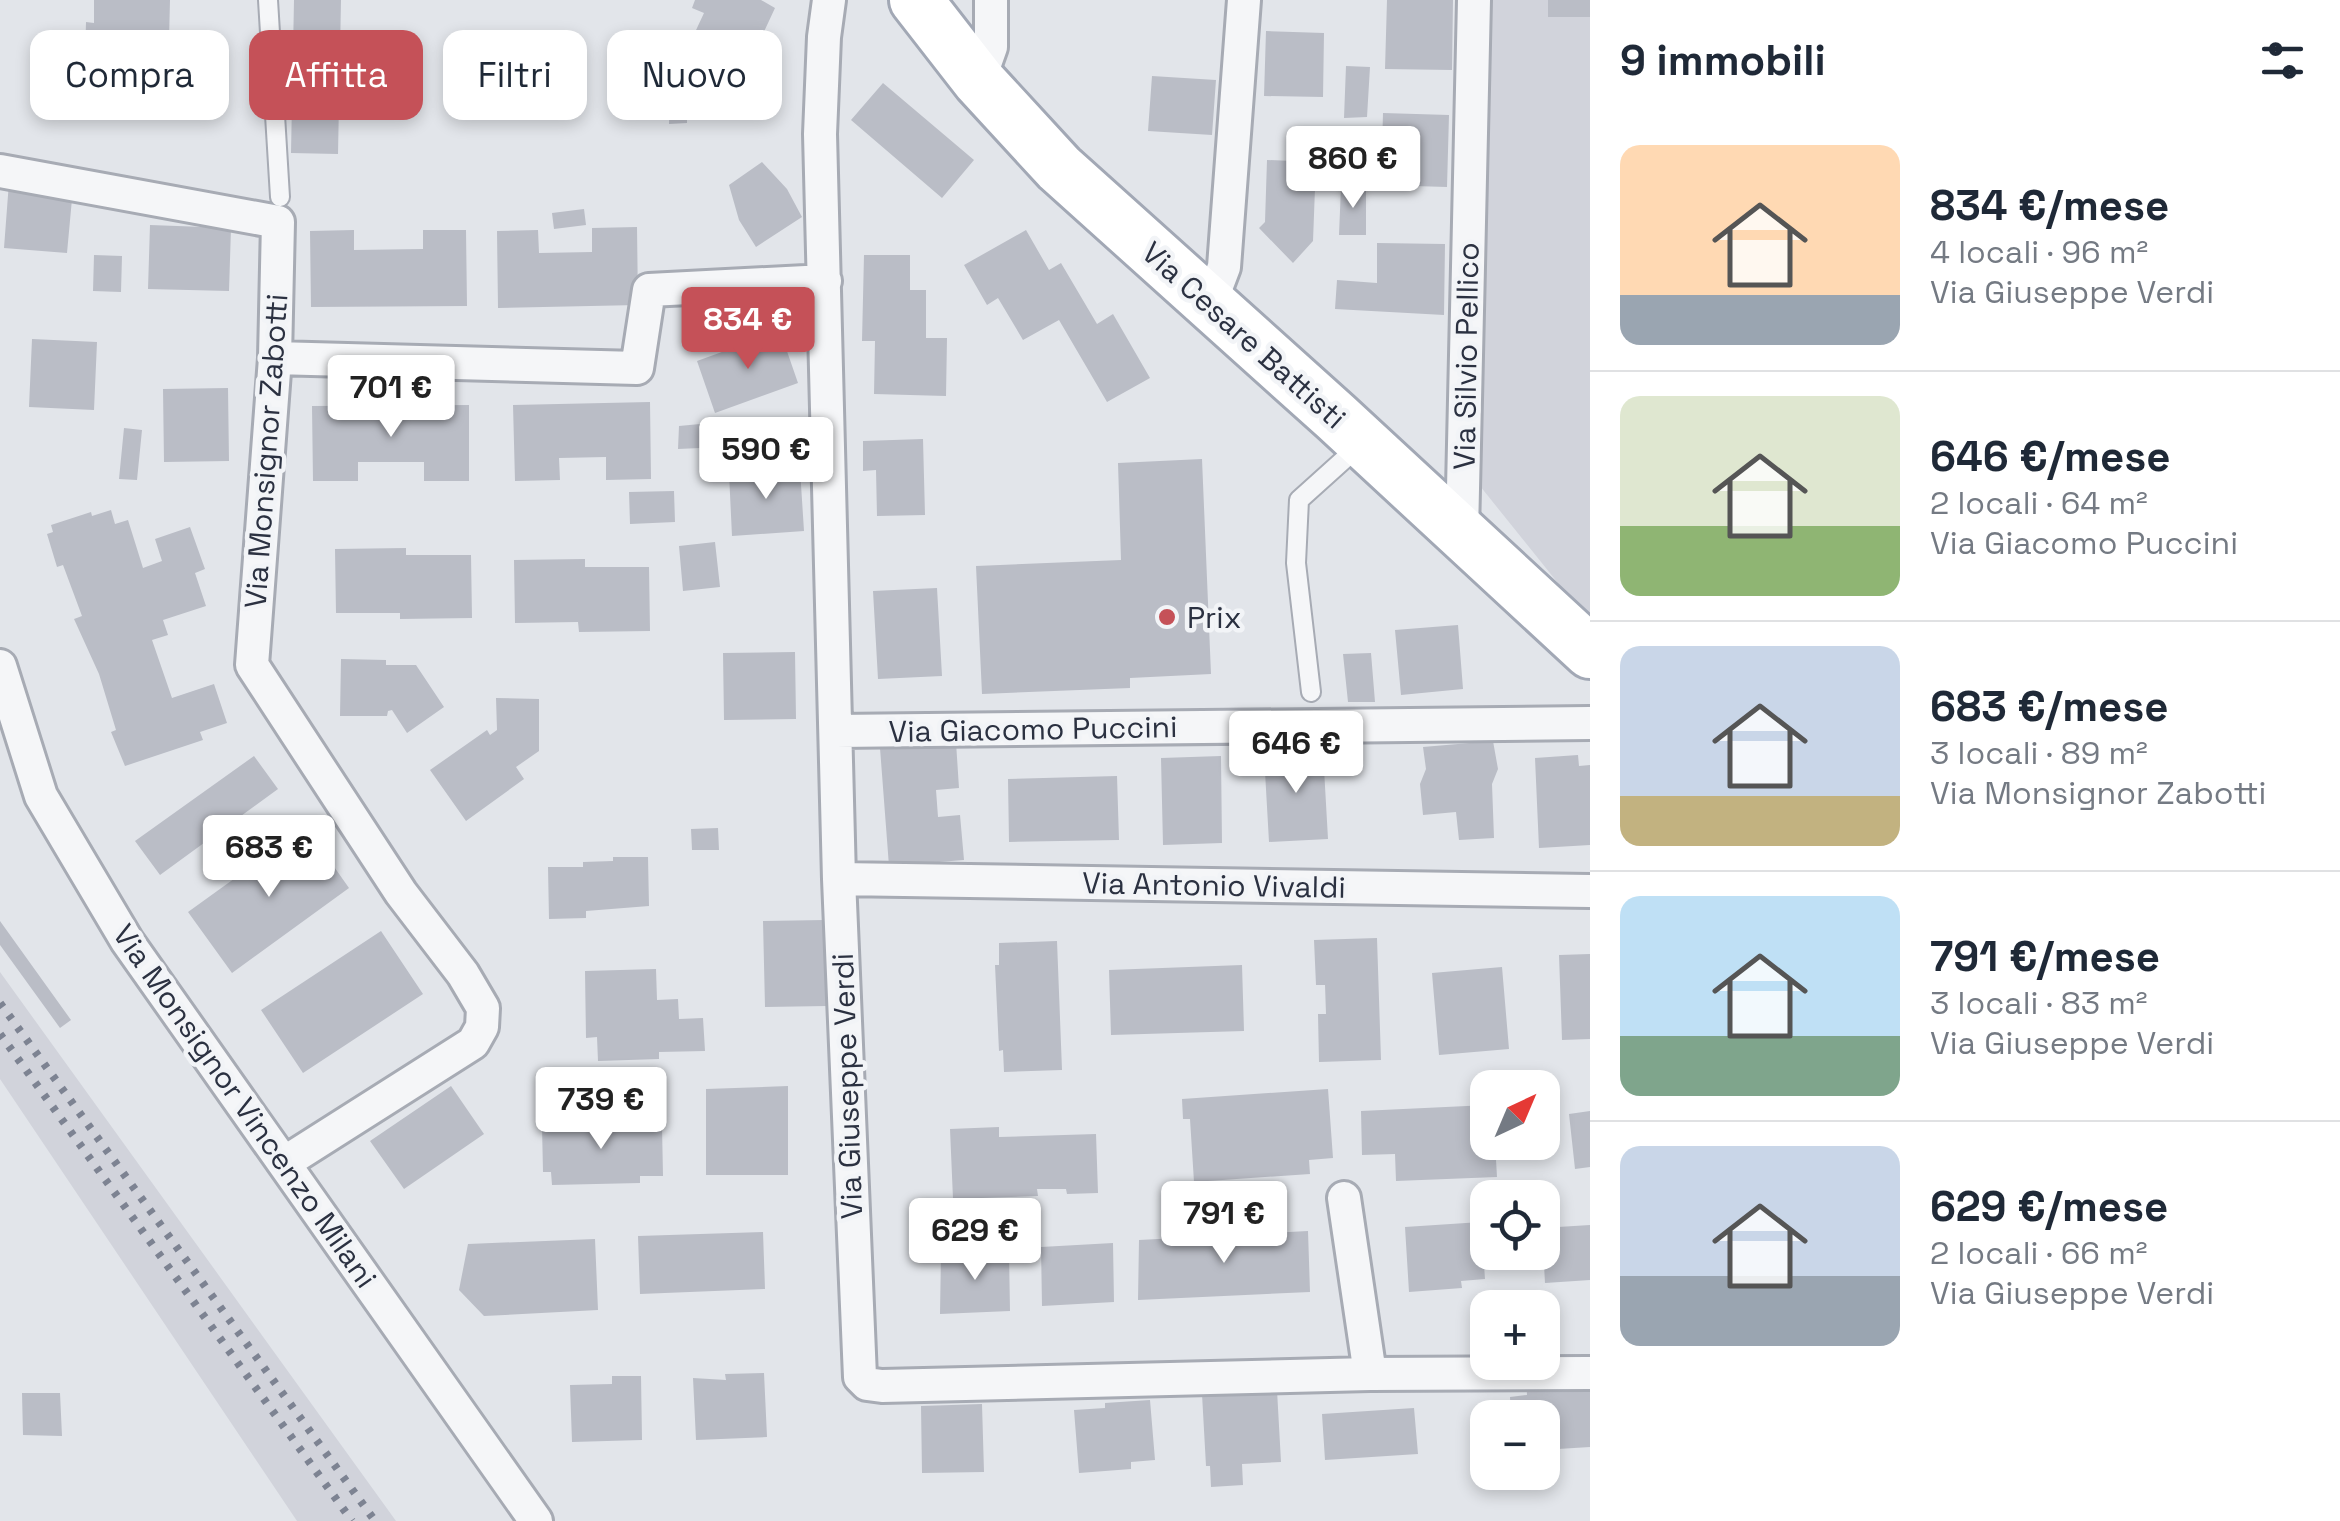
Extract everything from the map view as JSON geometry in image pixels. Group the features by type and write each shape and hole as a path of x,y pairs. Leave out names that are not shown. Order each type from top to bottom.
{"main road":[{"name":"Via Cesare Battisti","path":"916,0 979,81 1059,168 1590,652"}],"street":[{"name":"Via Giuseppe Verdi","path":"829,0 820,134 839,879 860,1377 867,1384 882,1386 1370,1374 1590,1373"},
{"path":"979,81 991,47 991,0"},
{"path":"1210,304 1224,267 1244,0"},
{"name":"Via Silvio Pellico","path":"1462,533 1474,0"},
{"path":"0,172 279,210"},
{"name":"Via Monsignor Zabotti","path":"279,210 274,358 252,665 401,893 463,974 482,1008 482,1027 473,1043 284,1164"},
{"path":"274,358 637,368 650,290 824,282"},
{"name":"Via Monsignor Vincenzo Milani","path":"0,666 41,796 128,941 536,1521"},
{"name":"Via Giacomo Puccini","path":"836,731 1590,723"},
{"name":"Via Antonio Vivaldi","path":"839,879 1590,891"},
{"path":"1344,1198 1370,1374"}],"lane":[{"path":"268,0 279,210"},
{"path":"1311,692 1296,564 1299,500 1363,442"}],"shaded area":[{"path":"1491,0 1590,0 1590,623 1480,486"},
{"path":"0,972 396,1521 297,1521 0,1079"}],"building":[{"path":"94,0 170,0 169,30 86,30 86,22 94,23"},
{"path":"294,0 341,0 340,30 293,30"},
{"path":"695,0 761,0 775,8 765,30 696,30 704,13 692,8"},
{"path":"1387,0 1453,0 1452,70 1385,69"},
{"path":"1548,0 1590,0 1590,17 1548,17"},
{"path":"1266,31 1324,33 1323,97 1264,96"},
{"path":"1346,66 1370,67 1367,117 1344,118"},
{"path":"1152,76 1216,80 1212,135 1148,131"},
{"path":"883,83 974,160 942,198 851,120"},
{"path":"1383,113 1449,115 1447,187 1381,185"},
{"path":"292,120 339,120 338,154 291,153"},
{"path":"669,120 687,120 687,123 669,124"},
{"path":"1267,160 1316,162 1313,241 1293,263 1259,228 1265,222"},
{"path":"762,162 787,189 802,217 756,247 739,220 729,185"},
{"path":"9,182 73,188 67,253 4,248"},
{"path":"1341,186 1366,188 1366,235 1339,235"},
{"path":"584,209 586,225 554,229 552,213"},
{"path":"150,225 231,228 229,291 148,289"},
{"path":"637,227 638,305 498,308 497,231 538,230 539,253 592,252 592,228"},
{"path":"354,230 354,250 423,249 423,230 466,230 467,306 311,307 310,231"},
{"path":"1026,230 1049,270 1061,263 1097,324 1113,314 1150,378 1107,402 1059,320 1023,340 998,298 987,305 964,265"},
{"path":"1377,243 1445,244 1444,315 1335,309 1337,280 1377,283"},
{"path":"94,255 122,256 121,292 93,291"},
{"path":"864,255 910,255 910,290 926,290 926,338 947,338 946,396 874,394 875,341 862,341"},
{"path":"780,331 798,383 715,413 697,361"},
{"path":"32,339 97,342 94,410 29,407"},
{"path":"228,388 229,461 164,462 163,389"},
{"path":"650,402 651,479 606,480 606,457 559,458 560,480 515,481 513,405"},
{"path":"469,405 469,481 424,481 424,462 358,462 358,481 313,481 312,406"},
{"path":"700,424 700,448 678,449 679,426"},
{"path":"124,428 142,430 137,480 119,479"},
{"path":"923,439 925,515 877,516 876,470 863,471 863,441"},
{"path":"1202,459 1211,674 1130,678 1130,688 982,694 976,566 1121,560 1118,463"},
{"path":"800,469 804,531 732,536 729,473"},
{"path":"674,491 675,522 630,524 629,492"},
{"path":"111,510 115,524 128,520 143,568 162,561 155,539 190,527 205,569 195,573 206,606 163,620 168,635 152,640 172,698 214,684 227,723 200,732 203,740 125,766 111,732 116,730 99,674 74,619 82,616 63,565 57,567 47,534 53,532 51,525"},
{"path":"715,542 720,587 683,591 679,546"},
{"path":"406,548 406,555 471,555 472,618 400,619 400,613 336,613 335,549"},
{"path":"585,559 585,567 649,567 650,631 579,632 578,622 515,623 514,560"},
{"path":"937,588 942,676 878,679 873,591"},
{"path":"1458,625 1463,689 1401,695 1395,630"},
{"path":"795,652 796,719 724,720 723,653"},
{"path":"1371,653 1375,702 1348,702 1343,654"},
{"path":"341,659 416,665 444,707 407,733 392,710 387,716 340,716"},
{"path":"496,698 539,699 539,751 516,767 524,779 466,821 430,770 487,730 490,735 497,730"},
{"path":"1493,741 1498,769 1492,784 1494,838 1459,840 1456,812 1423,815 1423,747"},
{"path":"956,742 959,788 936,790 938,817 960,815 964,860 889,866 880,748"},
{"path":"1323,751 1328,839 1269,842 1264,754"},
{"path":"1578,755 1579,766 1590,765 1590,845 1539,848 1535,758"},
{"path":"254,756 278,789 160,875 135,841"},
{"path":"1221,756 1222,843 1163,845 1161,758"},
{"path":"1117,776 1119,840 1009,842 1008,779"},
{"path":"306,827 349,888 232,973 188,912"},
{"path":"718,828 719,850 692,850 691,829"},
{"path":"613,857 648,857 649,906 586,911 586,918 549,919 548,867 583,867 583,862 613,861"},
{"path":"825,920 827,1006 765,1007 763,921"},
{"path":"0,921 71,1020 60,1028 0,945"},
{"path":"381,931 423,994 303,1073 261,1010"},
{"path":"1377,938 1381,1060 1319,1062 1318,1014 1326,1014 1325,985 1316,985 1314,940"},
{"path":"1057,941 1062,1070 1004,1072 1003,1050 999,1051 995,965 999,965 999,943"},
{"path":"1590,954 1590,1039 1562,1040 1559,955"},
{"path":"1242,965 1244,1031 1111,1035 1109,970"},
{"path":"1502,967 1509,1049 1439,1055 1432,973"},
{"path":"656,969 657,1000 678,999 679,1019 703,1018 705,1051 659,1052 659,1059 598,1061 597,1037 586,1038 585,971"},
{"path":"451,1086 484,1134 404,1189 370,1141"},
{"path":"788,1086 788,1175 706,1175 706,1089"},
{"path":"1328,1089 1333,1158 1309,1160 1310,1174 1194,1182 1190,1119 1183,1119 1182,1099"},
{"path":"1470,1106 1470,1160 1496,1160 1497,1177 1396,1181 1395,1154 1362,1155 1361,1111"},
{"path":"1590,1111 1590,1167 1575,1169 1569,1114"},
{"path":"631,1119 631,1126 662,1126 663,1176 640,1176 640,1183 552,1185 551,1172 543,1172 542,1126 556,1126 556,1121"},
{"path":"999,1127 999,1137 1096,1134 1098,1193 1067,1194 1066,1189 1037,1189 1038,1196 953,1199 950,1129"},
{"path":"1470,1223 1470,1270 1484,1270 1485,1279 1461,1281 1462,1288 1409,1292 1405,1227"},
{"path":"1590,1225 1590,1280 1545,1283 1544,1270 1560,1270 1560,1227"},
{"path":"1308,1231 1310,1292 1138,1300 1139,1240"},
{"path":"763,1232 765,1289 640,1294 638,1236"},
{"path":"595,1239 598,1310 484,1316 459,1290 468,1244"},
{"path":"1113,1243 1114,1302 1042,1306 1041,1247"},
{"path":"1009,1253 1010,1311 940,1314 941,1254"},
{"path":"764,1373 767,1437 696,1440 693,1378 726,1380 725,1374"},
{"path":"1590,1374 1590,1447 1560,1449 1560,1400 1510,1400 1527,1395 1526,1380 1560,1380 1560,1376"},
{"path":"612,1376 641,1376 642,1440 572,1442 570,1385 612,1384"},
{"path":"1277,1390 1281,1462 1242,1464 1243,1485 1211,1487 1202,1394"},
{"path":"22,1393 60,1393 62,1436 23,1435"},
{"path":"1150,1400 1155,1460 1131,1462 1131,1469 1079,1473 1074,1410"},
{"path":"982,1404 984,1472 922,1473 921,1406"},
{"path":"1414,1408 1418,1454 1325,1460 1322,1414"}],"railway":[{"path":"0,1003 375,1521"},
{"path":"0,1034 352,1521"}],"place":[{"name":"Prix","path":"1167,617"}]}
